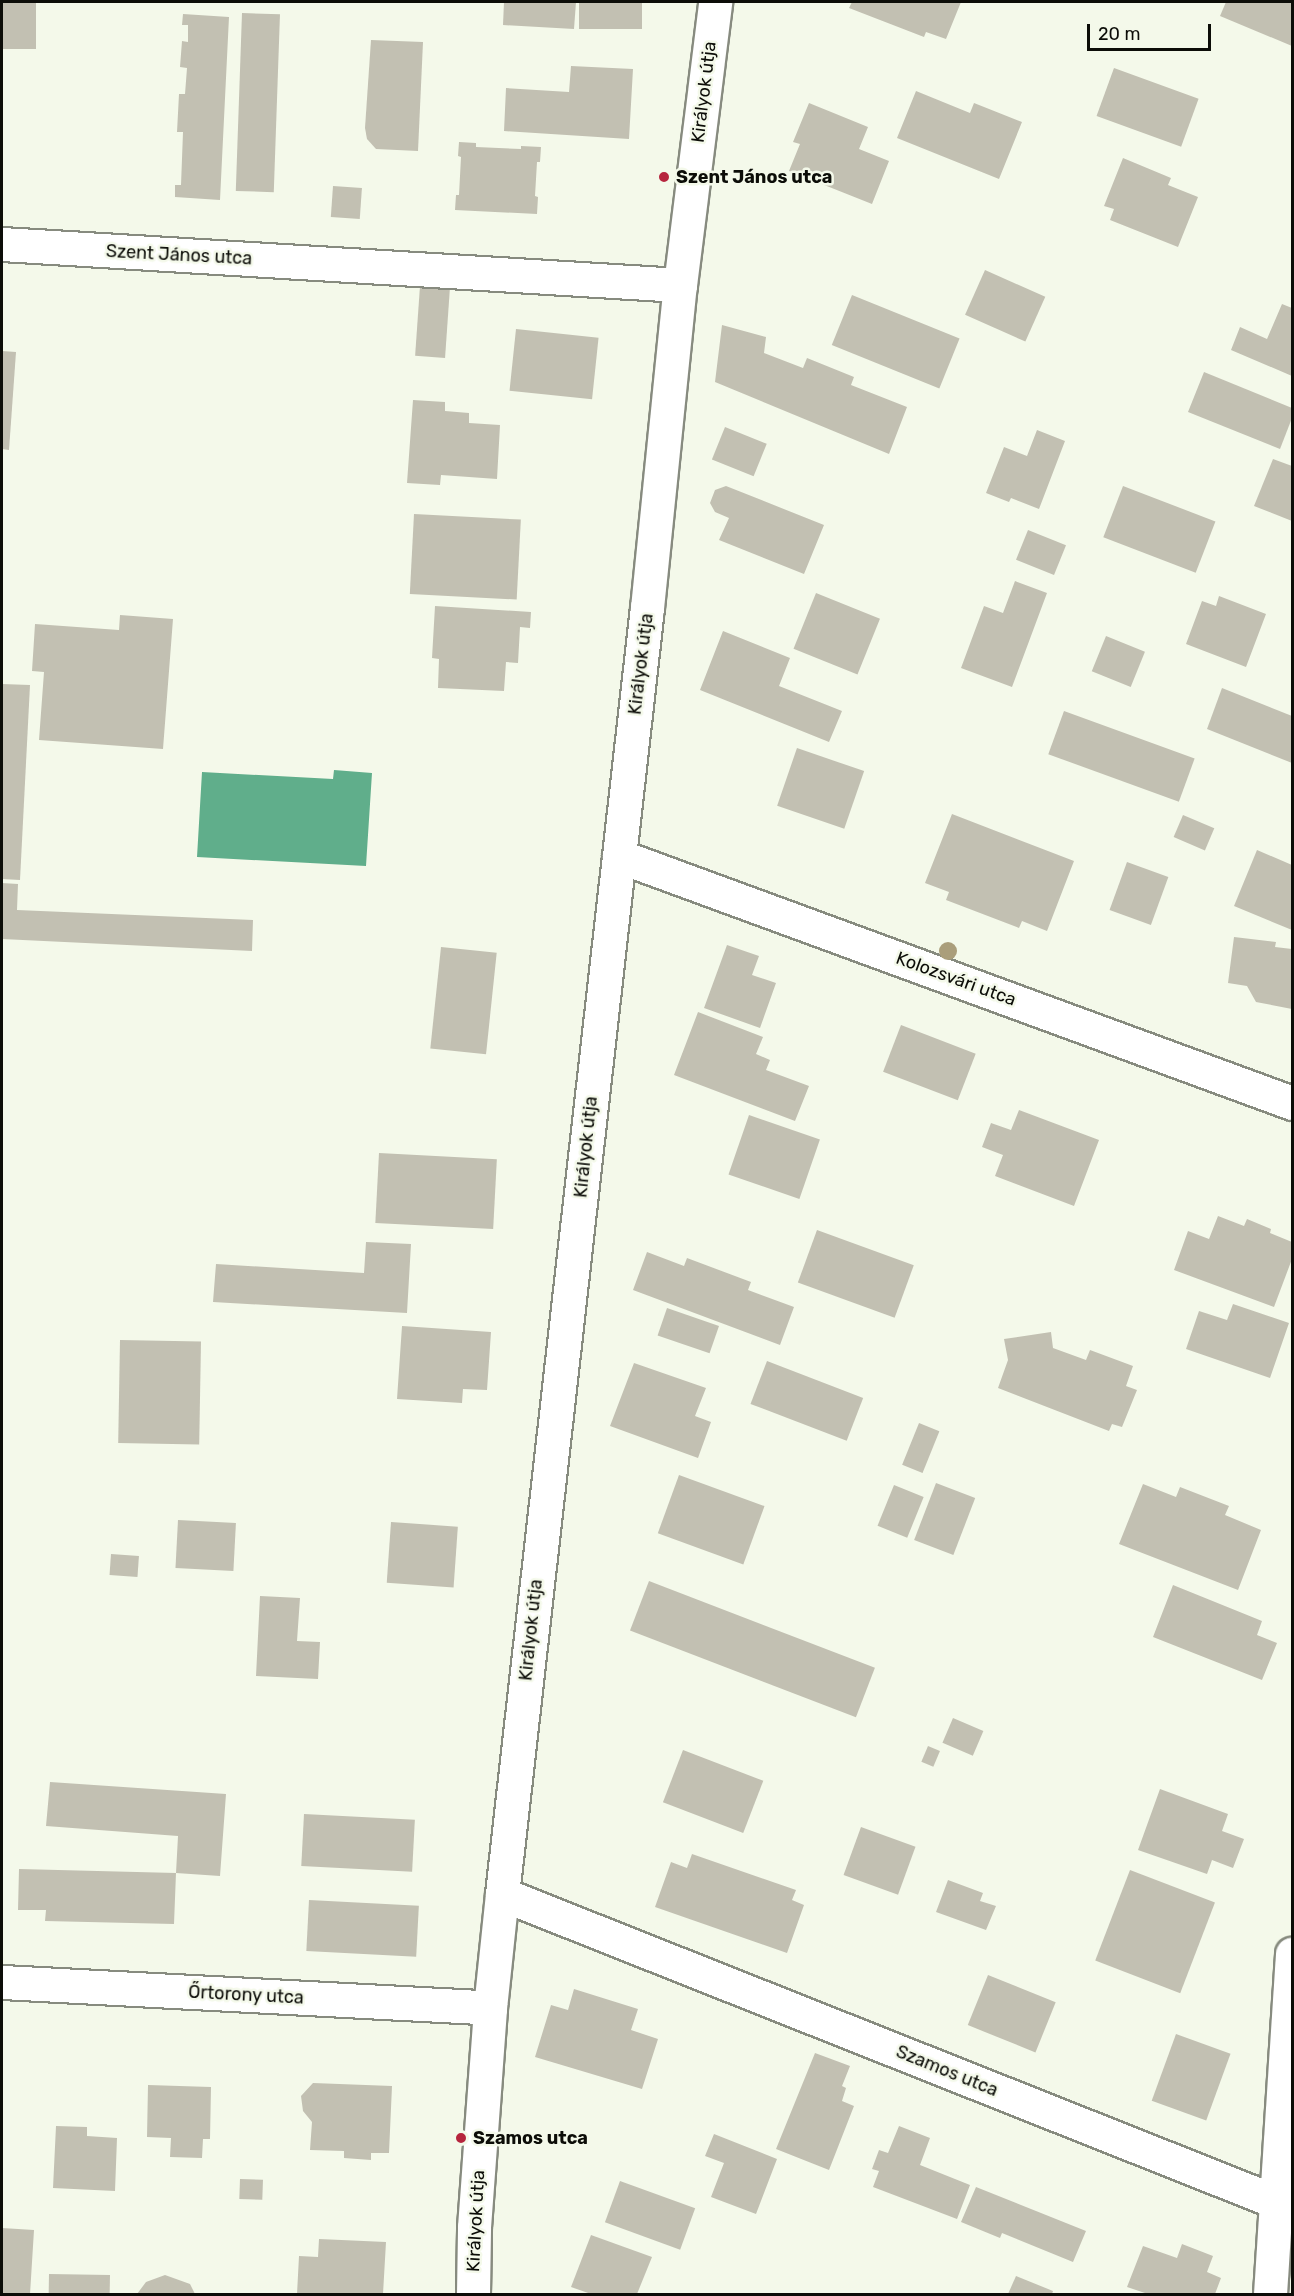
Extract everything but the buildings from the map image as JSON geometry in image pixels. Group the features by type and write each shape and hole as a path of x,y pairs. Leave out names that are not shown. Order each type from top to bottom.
{"street":[{"name":"Királyok útja","path":"473,2295 474,2227 490,2008 502,1894 647,608 680,285 715,2"},
{"name":"Szent János utca","path":"2,244 680,285"},
{"name":"Kolozsvári utca","path":"619,856 1293,1103"},
{"name":"Szamos utca","path":"502,1894 1284,2204"},
{"path":"1270,2295 1284,2204 1293,1954"},
{"name":"Őrtorony utca","path":"2,1982 490,2008"}],"shaded area":[{"path":"334,770 372,773 366,866 197,857 202,772 333,779"}],"place":[{"name":"Szent János utca","path":"664,177"},
{"name":"Szamos utca","path":"461,2138"}]}
